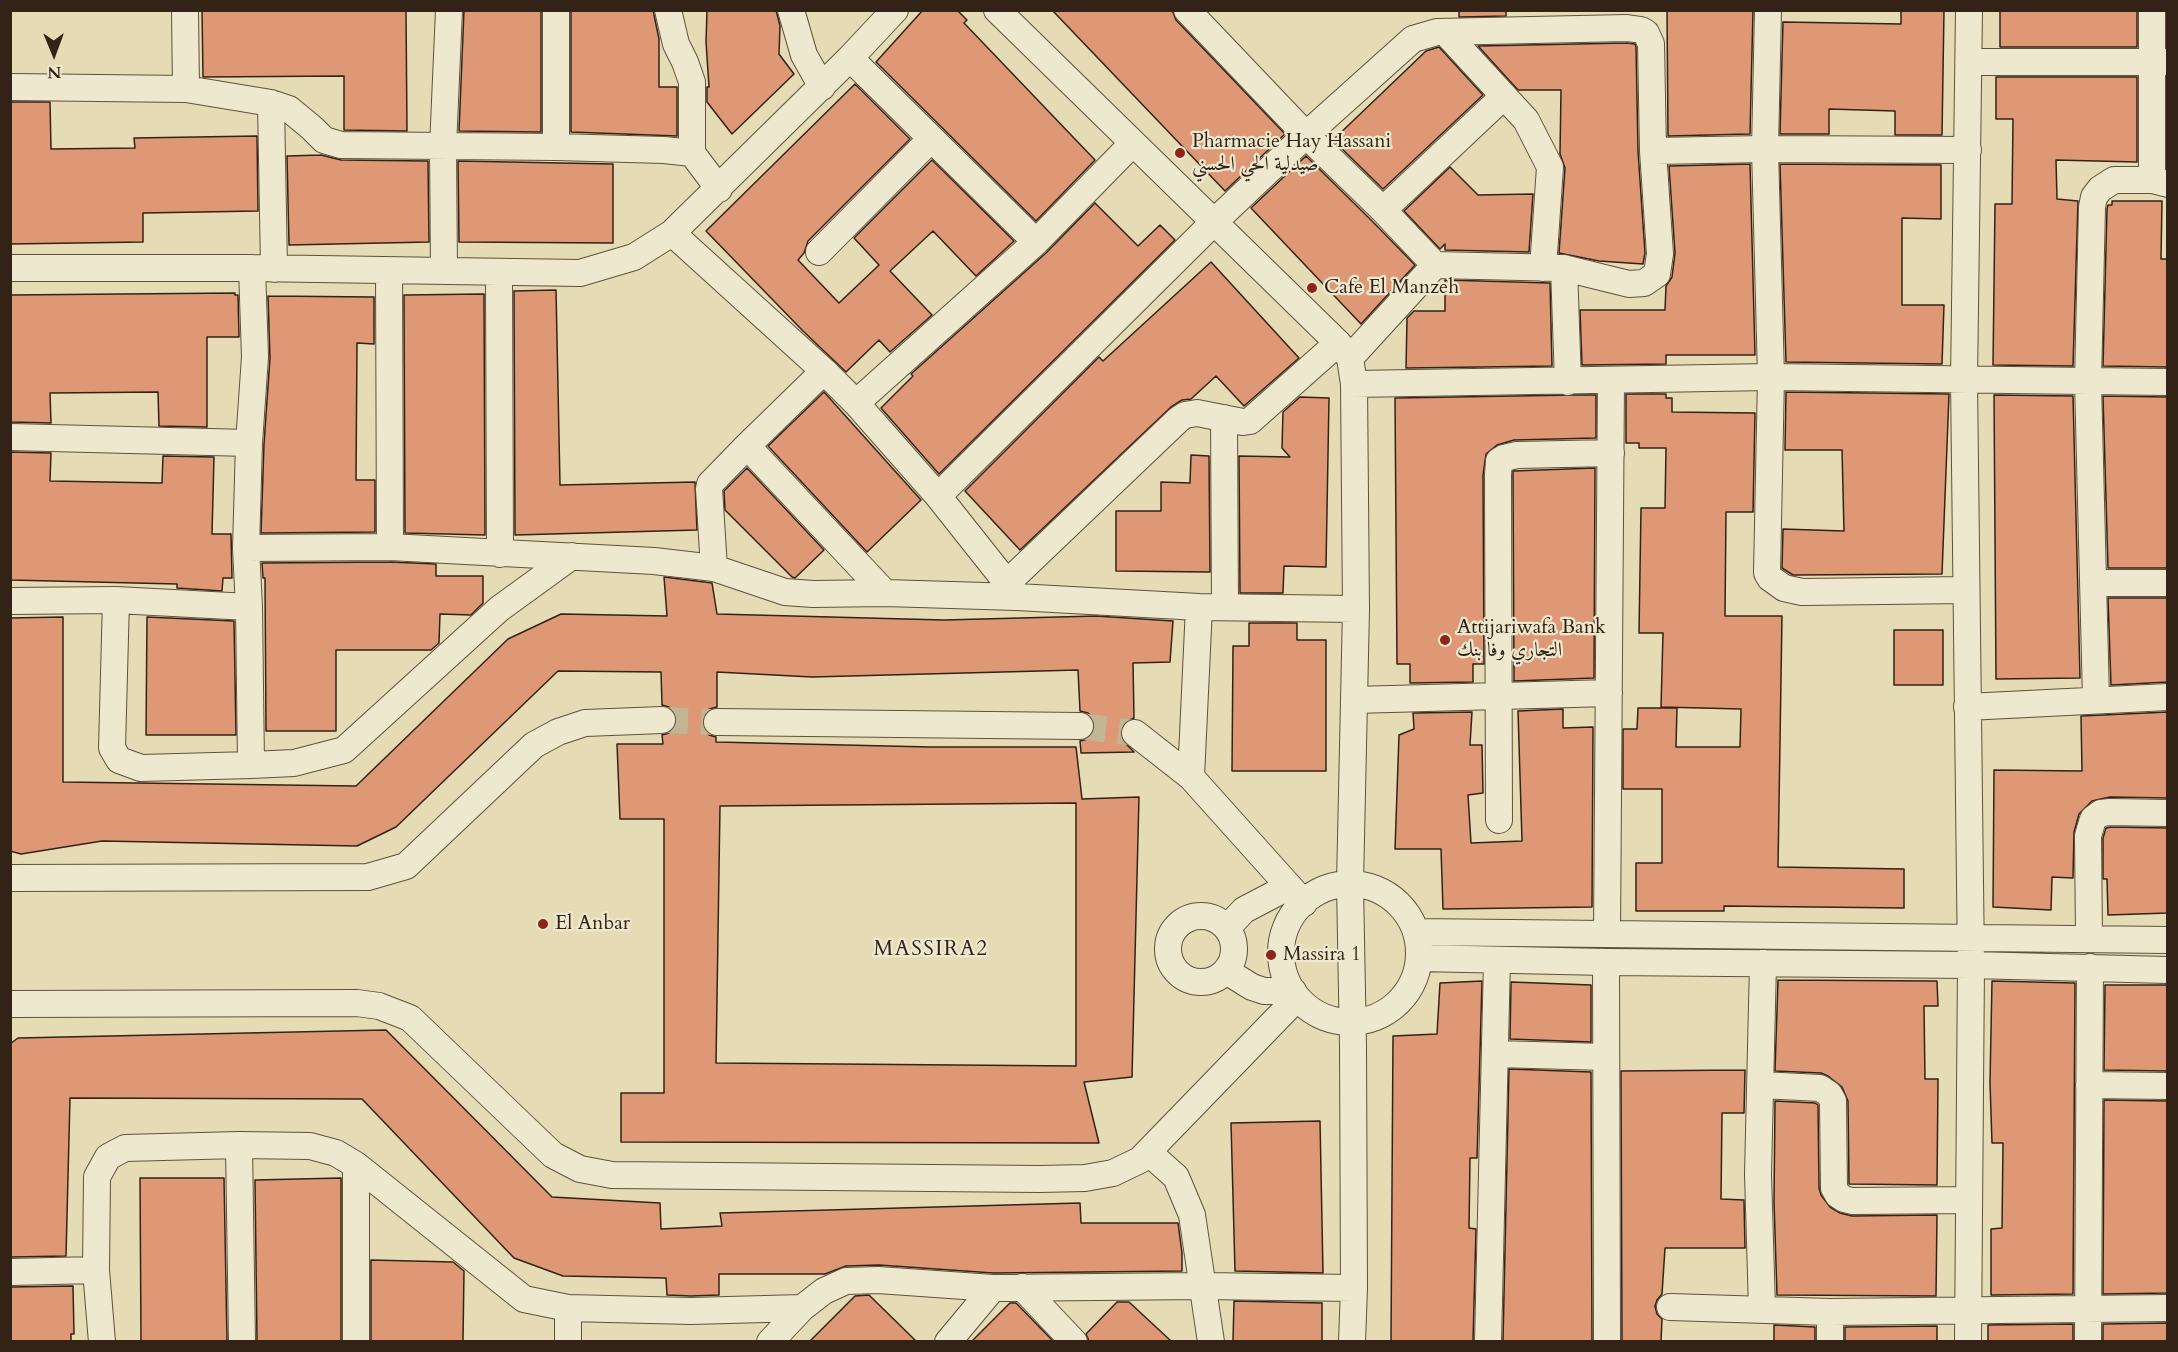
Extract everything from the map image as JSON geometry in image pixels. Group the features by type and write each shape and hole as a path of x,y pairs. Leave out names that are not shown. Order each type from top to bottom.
{"street":[{"path":"185,10 186,89"},
{"path":"444,271 443,147 449,10"},
{"path":"556,10 556,147"},
{"path":"668,10 676,44 686,62 692,82 692,153 719,189"},
{"path":"790,10 804,55 822,87"},
{"path":"10,268 263,268 580,273 634,257 672,233 822,87 895,10"},
{"path":"1187,10 1435,266"},
{"path":"1768,10 1765,149 1771,377 1766,566 1770,578 1784,588 1803,592 1965,590"},
{"path":"1968,1341 1971,965 1964,381 1969,10"},
{"path":"2096,699 2095,583 2088,382 2092,207 2094,197 2106,184 2114,180 2160,182 2160,62 2152,10"},
{"path":"1011,15 1133,143 1344,351 1354,384 1356,609 1350,884 1354,1288 1352,1341"},
{"path":"938,495 1214,222 1306,135 1406,44 1418,36 1440,25 1629,19 1646,33 1651,44 1653,151 1660,254 1657,274 1644,283 1629,284 1553,268 1435,266 1344,351 1254,419 1243,422 1197,413 1185,415 1179,419 1012,590"},
{"path":"1440,25 1526,120 1550,167 1553,268 1568,382"},
{"path":"850,58 1036,242"},
{"path":"1969,62 2160,62"},
{"path":"10,87 186,89 271,103 289,109 324,140 341,146 556,147 692,153"},
{"path":"1383,210 1504,96"},
{"path":"251,765 246,548 249,443 263,268 271,103"},
{"path":"819,252 931,139"},
{"path":"856,404 1036,242 1133,143"},
{"path":"1653,151 1968,150"},
{"path":"672,233 824,371 856,404 938,495 1012,590"},
{"path":"389,271 390,547"},
{"path":"499,273 500,554"},
{"path":"714,568 710,484 824,371"},
{"path":"1354,384 1771,377 2168,382"},
{"path":"1607,934 1611,381"},
{"path":"1224,418 1225,607"},
{"path":"10,437 249,443"},
{"path":"747,446 885,593"},
{"path":"1499,820 1497,475 1499,461 1517,455 1611,453"},
{"path":"246,548 390,547 654,561 714,568 785,592 813,594 1012,590 1199,607 1356,609"},
{"path":"116,600 112,748 119,760 141,768 294,763 344,750 500,609 572,556"},
{"path":"2095,583 2168,584"},
{"path":"10,601 116,600 249,607"},
{"path":"1191,777 1199,607"},
{"path":"1354,700 1499,698 1609,693"},
{"path":"1967,707 2168,697"},
{"path":"10,878 368,877 406,866 534,745 558,732 585,723 662,720"},
{"path":"717,722 1080,726"},
{"path":"1135,733 1191,777 1296,895"},
{"path":"2089,938 2088,836 2093,819 2101,813 2110,812 2168,813"},
{"path":"1227,928 1244,910 1296,895 1350,884 1367,886 1383,892 1408,916 1416,932 1419,958 1416,975 1408,991 1397,1004 1382,1015 1352,1022 1332,1020 1314,1012 1295,994 1286,980 1281,960 1283,939 1296,895"},
{"path":"1197,916 1218,920 1227,928 1234,941 1234,955 1229,969 1211,982 1189,981 1179,975 1172,967 1168,956 1167,945 1171,934 1186,919 1197,916"},
{"path":"1416,932 1969,936 2168,940"},
{"path":"1419,958 1971,965 2168,970"},
{"path":"1488,1341 1497,960"},
{"path":"1605,962 1607,1341"},
{"path":"1762,1309 1758,1174 1763,963"},
{"path":"2088,1341 2090,967"},
{"path":"1229,969 1231,974 1252,987 1264,991 1295,994"},
{"path":"10,1004 357,1003 380,1006 410,1018 553,1155 580,1169 612,1175 1040,1179 1085,1178 1113,1173 1140,1160 1295,994"},
{"path":"1496,1054 1605,1057"},
{"path":"1761,1085 1820,1088 1832,1098 1834,1188 1844,1199 1852,1201 1968,1200"},
{"path":"2089,1085 2168,1086"},
{"path":"239,1145 242,1341"},
{"path":"102,1341 96,1270 97,1177 108,1157 125,1148 310,1146 336,1153 356,1165 524,1299 568,1308 691,1311 802,1308"},
{"path":"1148,1152 1176,1178 1192,1215 1211,1341"},
{"path":"356,1165 356,1341"},
{"path":"10,1272 96,1270"},
{"path":"770,1341 802,1308 824,1291 846,1281 878,1280 993,1288 1201,1286 1354,1288"},
{"path":"1022,1287 1074,1341"},
{"path":"948,1341 993,1288"},
{"path":"1670,1307 1830,1312 2168,1308"},
{"path":"568,1308 568,1341"},
{"path":"1830,1312 1830,1341"}],"building":[{"path":"202,10 406,10 407,131 344,130 344,76 203,77"},
{"path":"464,10 541,10 541,132 459,131"},
{"path":"571,10 653,10 659,39 659,87 677,87 677,136 571,132"},
{"path":"707,10 776,10 780,26 779,54 794,74 732,134 707,102 707,87 709,87 706,42"},
{"path":"923,10 957,10 967,20 964,23 1095,160 1036,221 876,62"},
{"path":"1052,10 1172,10 1176,20 1285,134 1225,191"},
{"path":"1459,10 1506,10 1506,16 1459,17"},
{"path":"1667,10 1753,10 1750,134 1668,136"},
{"path":"1901,10 1944,10 1942,135 1895,135 1895,111 1829,109 1829,134 1780,134 1783,22 1901,24"},
{"path":"2000,10 2137,10 2137,47 2000,47"},
{"path":"1635,44 1636,47 1638,151 1645,253 1643,264 1599,261 1559,253 1565,168 1560,154 1561,90 1518,90 1478,46"},
{"path":"1439,47 1483,95 1383,189 1333,140 1426,51"},
{"path":"1996,77 2137,77 2137,162 2056,160 2057,199 2078,201 2073,366 1993,365 1995,204 2012,204 2013,119 1996,119"},
{"path":"855,84 910,139 808,241 804,253 798,260 839,303 879,265 854,238 932,160 1014,241 976,276 933,231 890,271 932,315 890,352 879,340 846,372 706,231"},
{"path":"10,102 50,102 51,149 135,148 134,138 257,136 258,211 143,213 143,242 10,244"},
{"path":"321,155 341,160 428,161 429,242 289,245 287,156"},
{"path":"1306,156 1415,265 1361,324 1251,208"},
{"path":"458,161 613,164 613,243 459,242"},
{"path":"1750,164 1755,355 1666,355 1666,364 1582,365 1580,310 1665,310 1666,286 1672,277 1675,253 1669,166"},
{"path":"1780,164 1941,165 1941,219 1902,218 1902,305 1944,305 1942,364 1786,362"},
{"path":"1450,167 1478,195 1533,194 1529,252 1445,250 1445,244 1440,249 1404,211"},
{"path":"2112,201 2162,201 2161,259 2168,259 2168,367 2103,366 2107,209 2108,205 2112,205"},
{"path":"1095,203 1138,246 1160,225 1175,240 939,474 881,408 913,376 911,374 1046,253"},
{"path":"1211,262 1299,358 1244,406 1216,376 1191,399 1182,400 1171,407 1020,550 965,491 1099,357 1103,361"},
{"path":"1445,280 1550,283 1552,366 1406,368 1407,318 1414,311 1445,311"},
{"path":"556,290 560,485 695,482 697,530 515,535 514,291"},
{"path":"235,293 238,295 239,337 207,337 207,427 159,426 158,392 50,393 51,423 10,422 10,295"},
{"path":"484,294 485,535 405,533 404,295"},
{"path":"268,296 374,297 374,344 357,343 356,480 375,480 375,532 261,533 270,358"},
{"path":"824,392 921,500 867,552 768,446"},
{"path":"1786,392 1949,394 1942,574 1793,575 1782,568 1783,529 1844,531 1842,450 1785,450"},
{"path":"1626,394 1666,394 1666,398 1672,398 1672,412 1755,413 1753,512 1726,512 1725,616 1782,616 1778,867 1904,869 1904,908 1724,906 1724,911 1636,911 1636,863 1662,863 1662,789 1623,789 1623,729 1637,729 1638,708 1677,708 1676,747 1740,747 1741,709 1661,707 1663,633 1639,633 1641,508 1665,508 1666,448 1639,448 1639,443 1626,443"},
{"path":"1596,395 1596,438 1514,440 1497,445 1486,454 1483,475 1484,664 1473,664 1473,682 1410,683 1410,664 1397,664 1395,398"},
{"path":"1994,395 2073,396 2080,678 1996,679"},
{"path":"2103,396 2168,397 2168,568 2108,568"},
{"path":"1300,397 1329,398 1326,567 1284,566 1283,593 1240,593 1239,456 1290,457 1282,448 1283,412"},
{"path":"10,452 51,453 50,481 162,483 163,456 214,457 212,534 231,534 232,578 223,578 222,591 177,588 177,584 10,580"},
{"path":"1191,455 1209,456 1210,572 1116,571 1116,511 1161,511 1161,482 1190,483"},
{"path":"747,468 824,550 795,578 725,510 724,491"},
{"path":"1595,468 1594,678 1514,681 1513,471"},
{"path":"262,563 436,564 436,576 483,576 483,603 471,615 440,614 439,643 431,650 336,650 336,731 266,731 265,578 263,578"},
{"path":"664,577 712,583 717,614 944,620 1096,616 1173,621 1170,662 1133,663 1134,718 1124,723 1120,731 1121,739 1134,752 1081,753 1080,741 1088,739 1093,734 1095,726 1093,718 1088,713 1080,711 1078,670 812,677 717,672 717,707 709,709 702,721 704,730 716,737 716,742 930,747 1076,747 1082,799 1139,797 1132,1077 1084,1082 1099,1143 621,1142 621,1093 664,1093 664,819 620,819 617,744 663,744 662,735 669,733 675,727 677,720 675,713 669,707 662,705 661,672 558,671 396,827 357,846 102,841 21,854 10,851 10,618 63,617 63,782 356,786 508,639 561,614 667,616","holes":["1076,803 1076,1066 716,1063 720,806"]},
{"path":"2108,598 2168,598 2168,682 2111,685"},
{"path":"147,617 234,621 236,735 146,735"},
{"path":"1249,623 1297,623 1297,640 1326,640 1326,771 1232,771 1233,646 1249,646"},
{"path":"1894,630 1943,630 1943,685 1894,685"},
{"path":"1563,709 1563,728 1593,727 1592,907 1443,909 1441,849 1395,849 1399,735 1414,729 1413,713 1472,712 1470,745 1482,745 1483,793 1468,795 1471,843 1522,841 1518,711"},
{"path":"2168,712 2168,798 2110,797 2092,801 2079,814 2074,832 2073,878 2052,877 2051,910 1993,907 1994,770 2082,771 2081,716"},
{"path":"2106,828 2168,828 2168,913 2108,915 2107,879 2103,879 2103,838"},
{"path":"1778,980 1937,981 1938,1006 1924,1006 1925,1079 1938,1079 1937,1185 1849,1184 1848,1101 1842,1087 1821,1073 1775,1071"},
{"path":"1482,981 1477,1158 1470,1158 1469,1228 1476,1229 1473,1341 1391,1341 1393,1036 1437,1034 1440,983"},
{"path":"1992,981 2075,983 2073,1294 1991,1295 1991,1229 2002,1228 2003,1143 1992,1143 1990,1083"},
{"path":"1511,982 1591,985 1591,1042 1510,1039"},
{"path":"2105,985 2168,985 2168,1071 2104,1070"},
{"path":"386,1030 552,1197 660,1203 661,1229 722,1226 720,1213 1080,1203 1081,1223 1178,1223 1182,1271 993,1273 879,1265 846,1266 825,1274 719,1274 719,1295 691,1296 667,1295 666,1278 563,1276 514,1258 362,1099 70,1098 66,1256 10,1257 10,1044 18,1038"},
{"path":"1509,1069 1591,1072 1592,1341 1503,1341"},
{"path":"1745,1070 1744,1113 1722,1113 1721,1199 1744,1200 1745,1248 1665,1248 1662,1294 1655,1306 1657,1314 1662,1319 1661,1341 1622,1341 1621,1071"},
{"path":"2104,1100 2168,1101 2168,1293 2103,1294"},
{"path":"1775,1101 1818,1105 1819,1188 1830,1207 1852,1216 1937,1215 1936,1296 1777,1295 1774,1202"},
{"path":"1320,1121 1323,1273 1235,1271 1231,1123"},
{"path":"140,1178 224,1178 227,1341 141,1341"},
{"path":"341,1178 341,1341 257,1341 255,1180"},
{"path":"371,1260 453,1262 464,1271 463,1341 371,1341"},
{"path":"73,1286 74,1334 71,1334 71,1341 10,1341 10,1287"},
{"path":"869,1295 916,1341 810,1341 855,1296"},
{"path":"1234,1301 1322,1303 1322,1341 1233,1341"},
{"path":"1117,1302 1129,1302 1171,1341 1089,1341 1086,1334"},
{"path":"1010,1303 1016,1303 1053,1341 972,1341"},
{"path":"2168,1323 2168,1341 2103,1341 2103,1324"},
{"path":"2073,1324 2073,1341 1988,1341 1988,1325"},
{"path":"1774,1325 1815,1327 1815,1341 1774,1341"},
{"path":"1937,1326 1937,1341 1845,1341 1845,1327"}],"tunnel":[{"path":"662,720 717,722"},
{"path":"1080,726 1135,733"}],"place":[{"name":"Pharmacie Hay Hassani صيدلية الحي الحسني","path":"1180,153"},
{"name":"Cafe El Manzeh","path":"1312,288"},
{"name":"Attijariwafa Bank التجاري وفا بنك","path":"1445,640"},
{"name":"El Anbar","path":"543,924"},
{"name":"Massira 1","path":"1271,955"}],"district":[{"name":"MASSIRA2","path":"931,950"}]}
